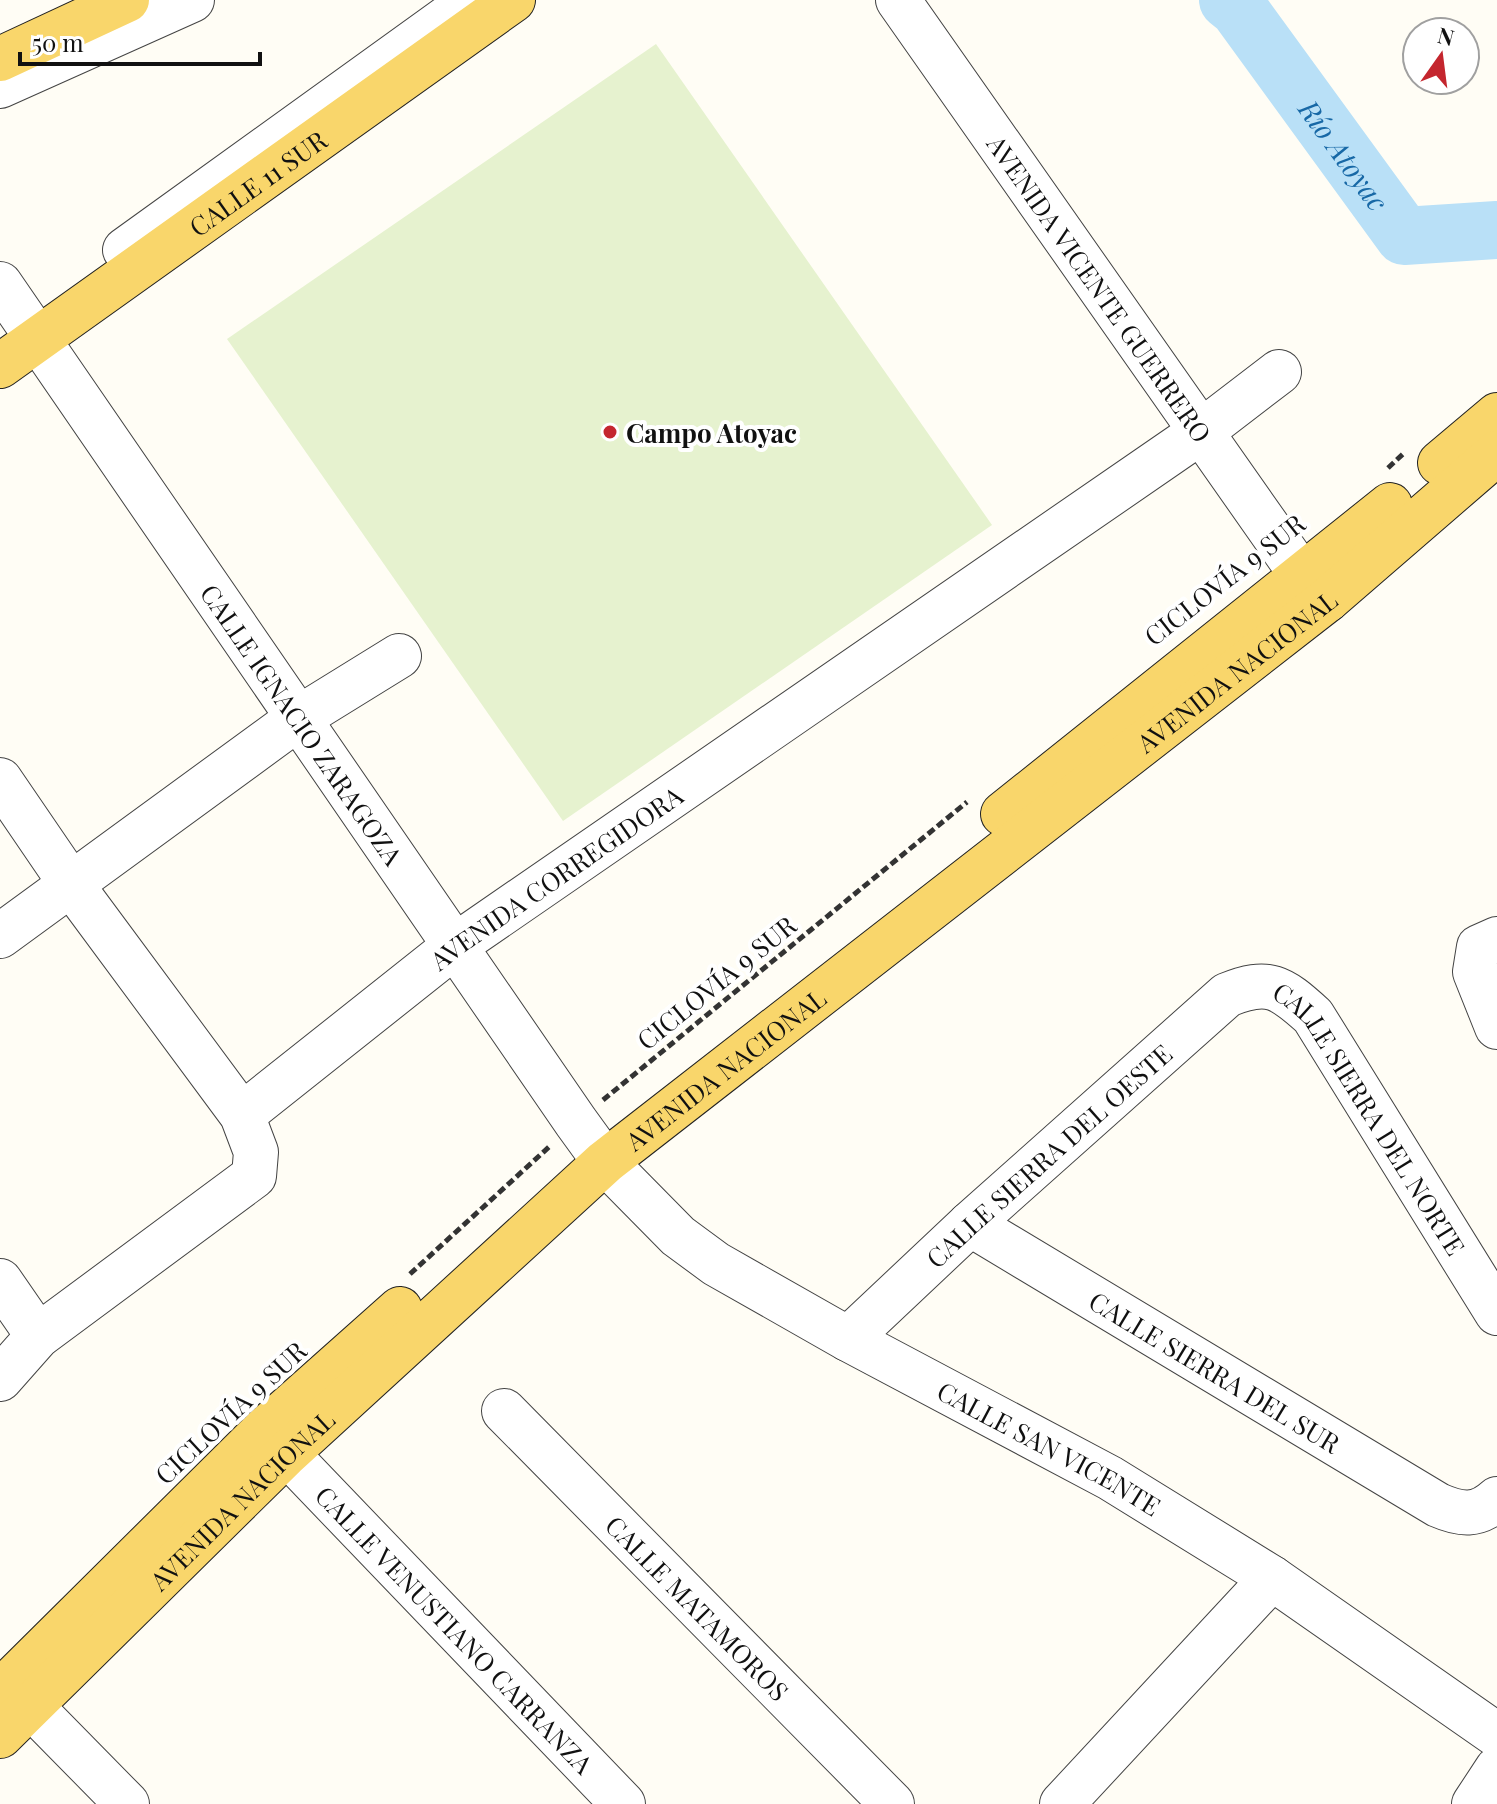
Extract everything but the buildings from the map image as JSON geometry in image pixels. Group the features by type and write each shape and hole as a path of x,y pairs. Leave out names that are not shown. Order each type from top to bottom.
{"main road":[{"path":"0,59 127,0"},
{"name":"CALLE 11 SUR","path":"0,366 22,333 513,0"},
{"name":"AVENIDA NACIONAL","path":"1316,587 1497,415"},
{"name":"AVENIDA NACIONAL","path":"0,1736 13,1693 590,1141 1316,587 1497,453"}],"street":[{"path":"0,86 192,0"},
{"path":"22,333 472,0"},
{"name":"AVENIDA VICENTE GUERRERO","path":"898,0 1289,557 1316,587"},
{"name":"CALLE IGNACIO ZARAGOZA","path":"0,284 22,333 456,945 590,1141"},
{"name":"AVENIDA CORREGIDORA","path":"242,1115 456,945 1202,431 1279,372"},
{"path":"0,936 297,719 399,656"},
{"path":"0,780 71,884 242,1115 256,1152 254,1176 38,1336 0,1379"},
{"path":"1497,939 1479,947 1475,972 1497,1027"},
{"name":"CALLE SIERRA DEL OESTE","path":"848,1339 970,1224 1227,995 1255,984"},
{"name":"CALLE SIERRA DEL NORTE","path":"1255,984 1285,991 1313,1016 1497,1313"},
{"name":"CALLE SAN VICENTE","path":"590,1141 678,1236 716,1264 848,1339 1046,1443 1272,1578 1497,1735"},
{"name":"CALLE SIERRA DEL SUR","path":"970,1224 1438,1505 1479,1507"},
{"path":"0,1281 38,1336"},
{"name":"CALLE MATAMOROS","path":"504,1411 892,1804"},
{"name":"CALLE VENUSTIANO CARRANZA","path":"275,1443 623,1804"},
{"path":"1076,1799 1272,1578"},
{"path":"13,1693 127,1804"},
{"path":"1474,1804 1497,1769"}],"path":[{"path":"1381,475 1415,444"},
{"name":"CICLOVÍA 9 SUR","path":"403,1280 590,1141 970,799"}],"green space":[{"name":"Campo Atoyac","path":"656,44 992,525 563,821 227,339"}],"waterway":[{"name":"Río Atoyac","path":"1228,0 1238,8 1404,236 1497,230"}],"place":[{"name":"Campo Atoyac","path":"610,432"}]}
